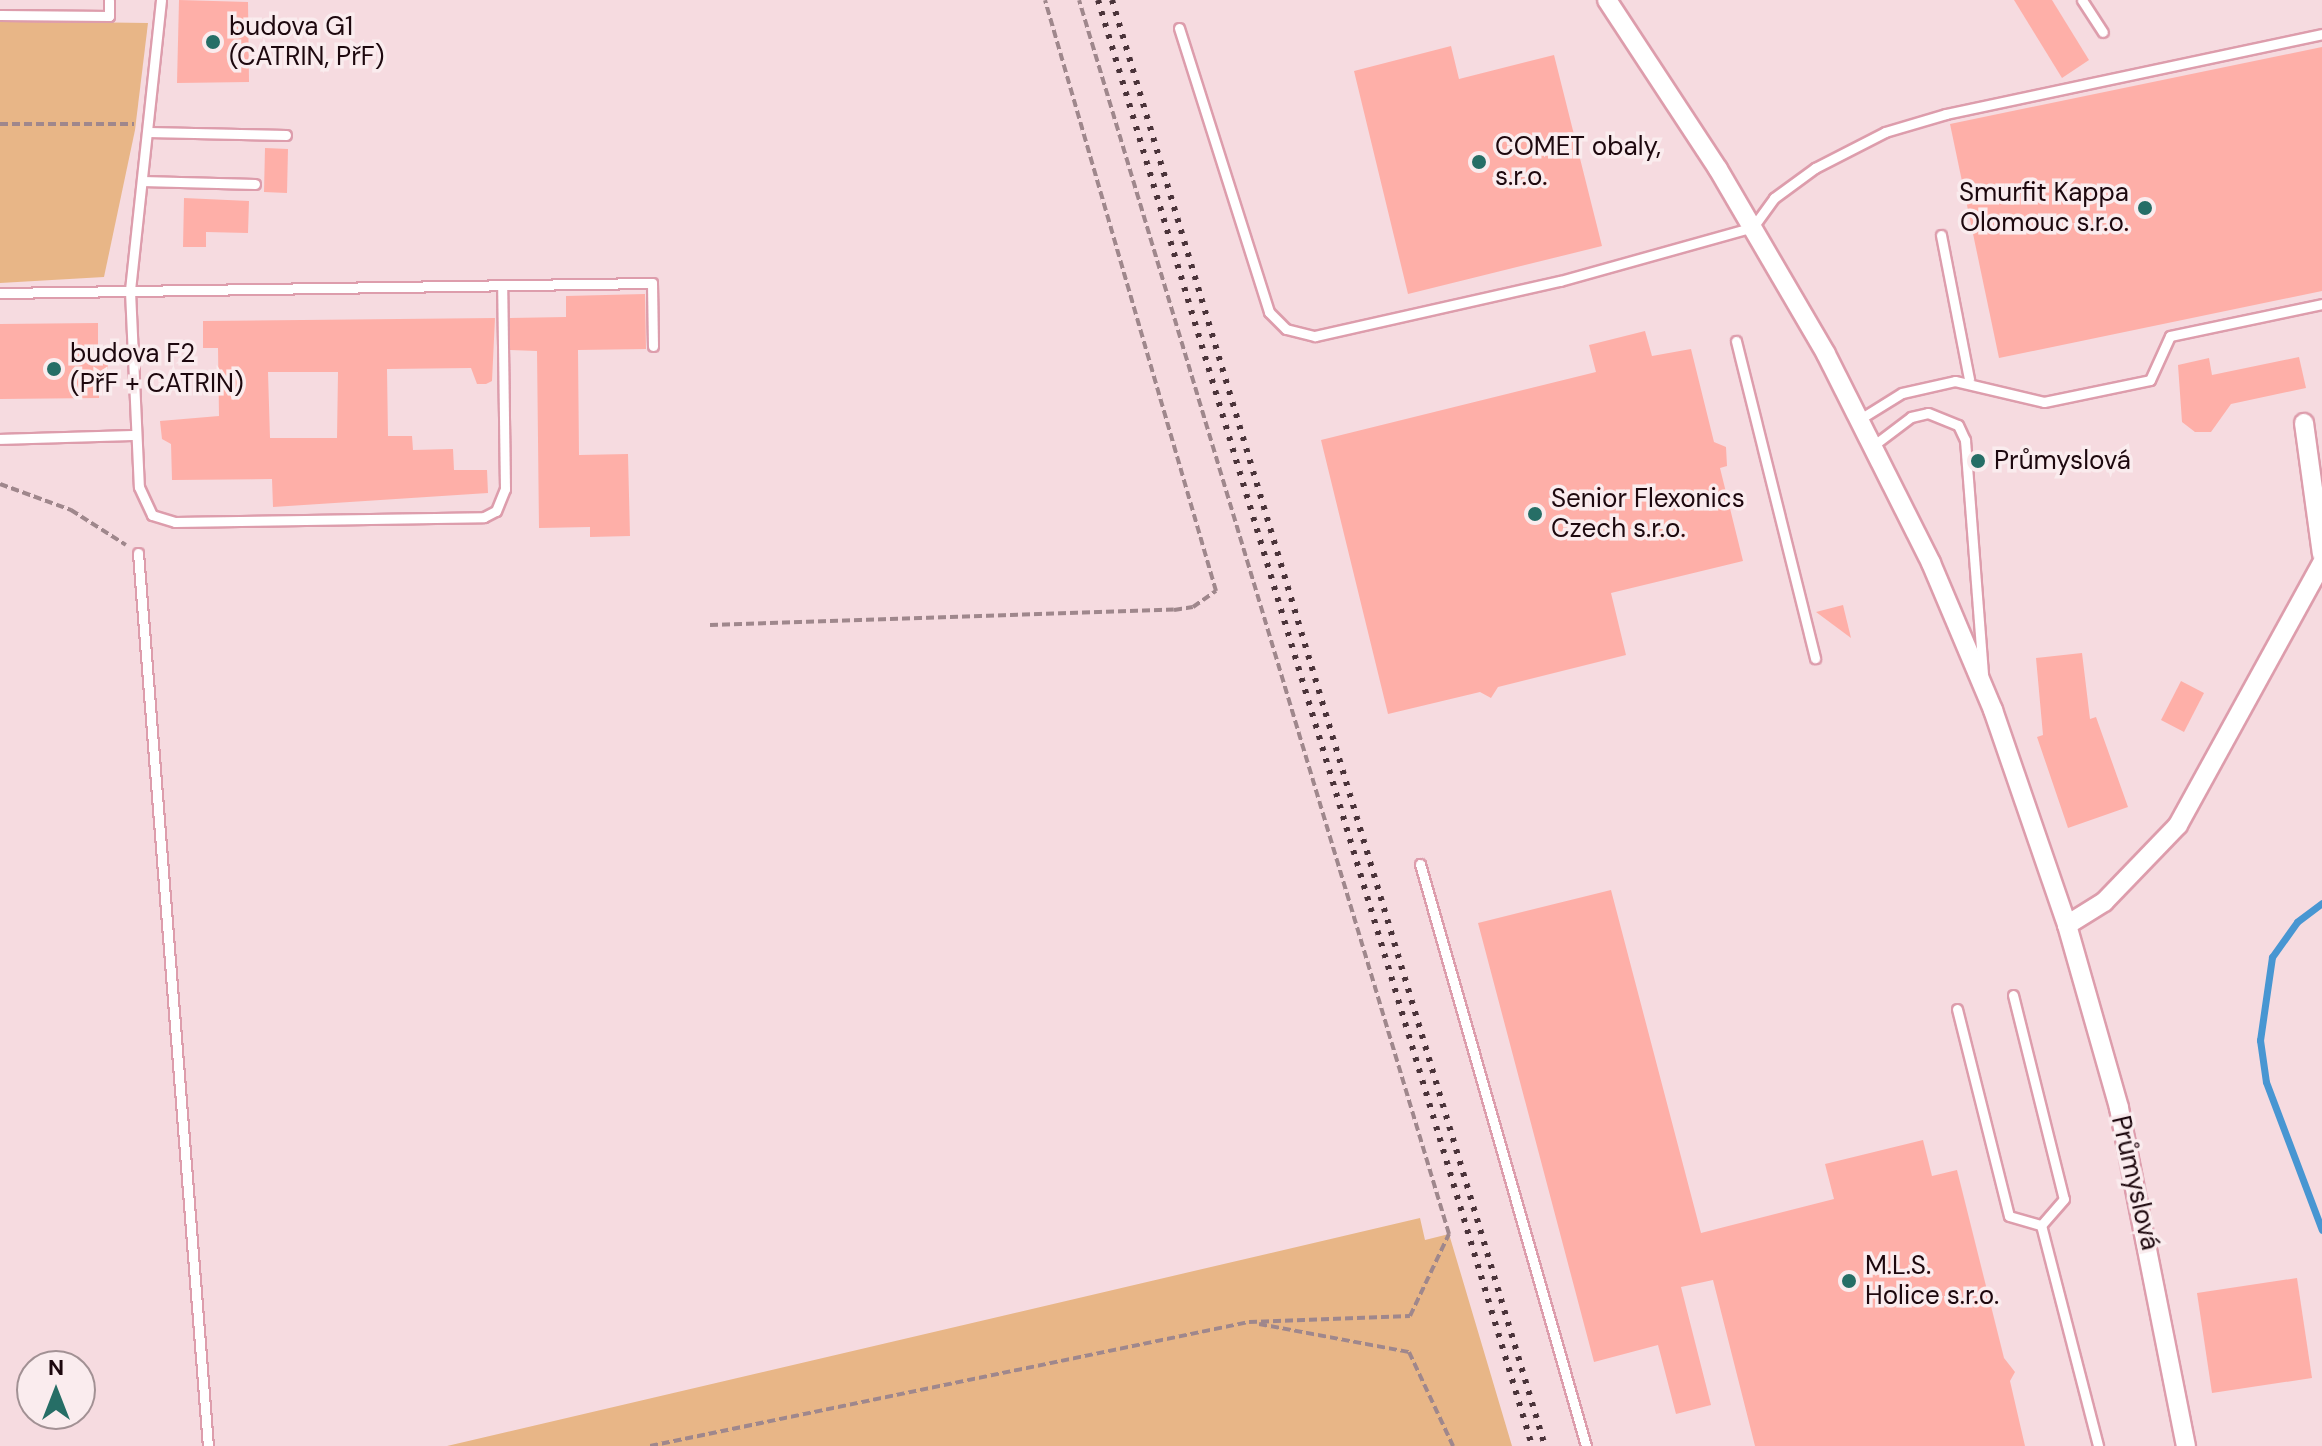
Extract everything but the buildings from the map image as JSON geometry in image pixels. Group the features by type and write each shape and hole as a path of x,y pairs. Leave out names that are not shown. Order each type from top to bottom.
{"street":[{"name":"Průmyslová","path":"1607,0 1753,227 1860,419 1985,690 2067,925 2137,1183 2186,1446"},
{"path":"2304,423 2316,460 2322,554"},
{"path":"2067,925 2104,902 2178,825 2315,594 2322,563"}],"lane":[{"path":"0,15 109,16 109,0"},
{"path":"161,0 130,291 136,435 144,507 175,522 484,517 496,511 505,489 502,285"},
{"path":"2082,0 2103,32"},
{"path":"1179,28 1269,312 1300,334 1340,336 1753,227 1774,198 1815,168 1885,132 2322,34"},
{"path":"148,128 286,135"},
{"path":"142,181 255,184"},
{"path":"1941,235 1969,379"},
{"path":"0,293 652,283 653,346"},
{"path":"1860,419 1915,388 1969,379 2028,401 2061,400 2150,380 2170,336 2322,304"},
{"path":"1736,341 1815,658"},
{"path":"1874,445 1898,424 1928,413 1958,425 1965,440 1985,690"},
{"path":"0,439 136,435"},
{"path":"138,553 208,1446"},
{"path":"1420,864 1586,1446"},
{"path":"2013,995 2064,1199 2041,1225"},
{"path":"1957,1009 2009,1216 2041,1225"},
{"path":"2041,1225 2098,1446"}],"path":[{"path":"710,625 1174,610 1193,607 1216,591 1045,0"},
{"path":"650,1446 1249,1322 1410,1316 1449,1234 1079,0"},
{"path":"0,124 148,128"},
{"path":"0,484 71,510 138,553"},
{"path":"1249,1322 1409,1352 1453,1446"}],"shaded area":[{"path":"0,21 148,23 135,130 104,277 0,283"},
{"path":"1420,1218 1425,1240 1449,1234 1512,1446 447,1446"}],"waterway":[{"path":"2322,903 2297,922 2272,957 2260,1040 2266,1082 2322,1230"}],"railway":[{"path":"1098,0 1532,1446"},
{"path":"1112,0 1545,1446"}],"place":[{"name":"budova G1 (CATRIN, PřF)","path":"213,42"},
{"name":"COMET obaly, s.r.o.","path":"1479,162"},
{"name":"Smurfit Kappa Olomouc s.r.o.","path":"2145,208"},
{"name":"budova F2 (PřF + CATRIN)","path":"54,369"},
{"name":"Průmyslová","path":"1978,461"},
{"name":"Senior Flexonics Czech s.r.o.","path":"1535,514"},
{"name":"M.L.S. Holice s.r.o.","path":"1849,1281"}]}
